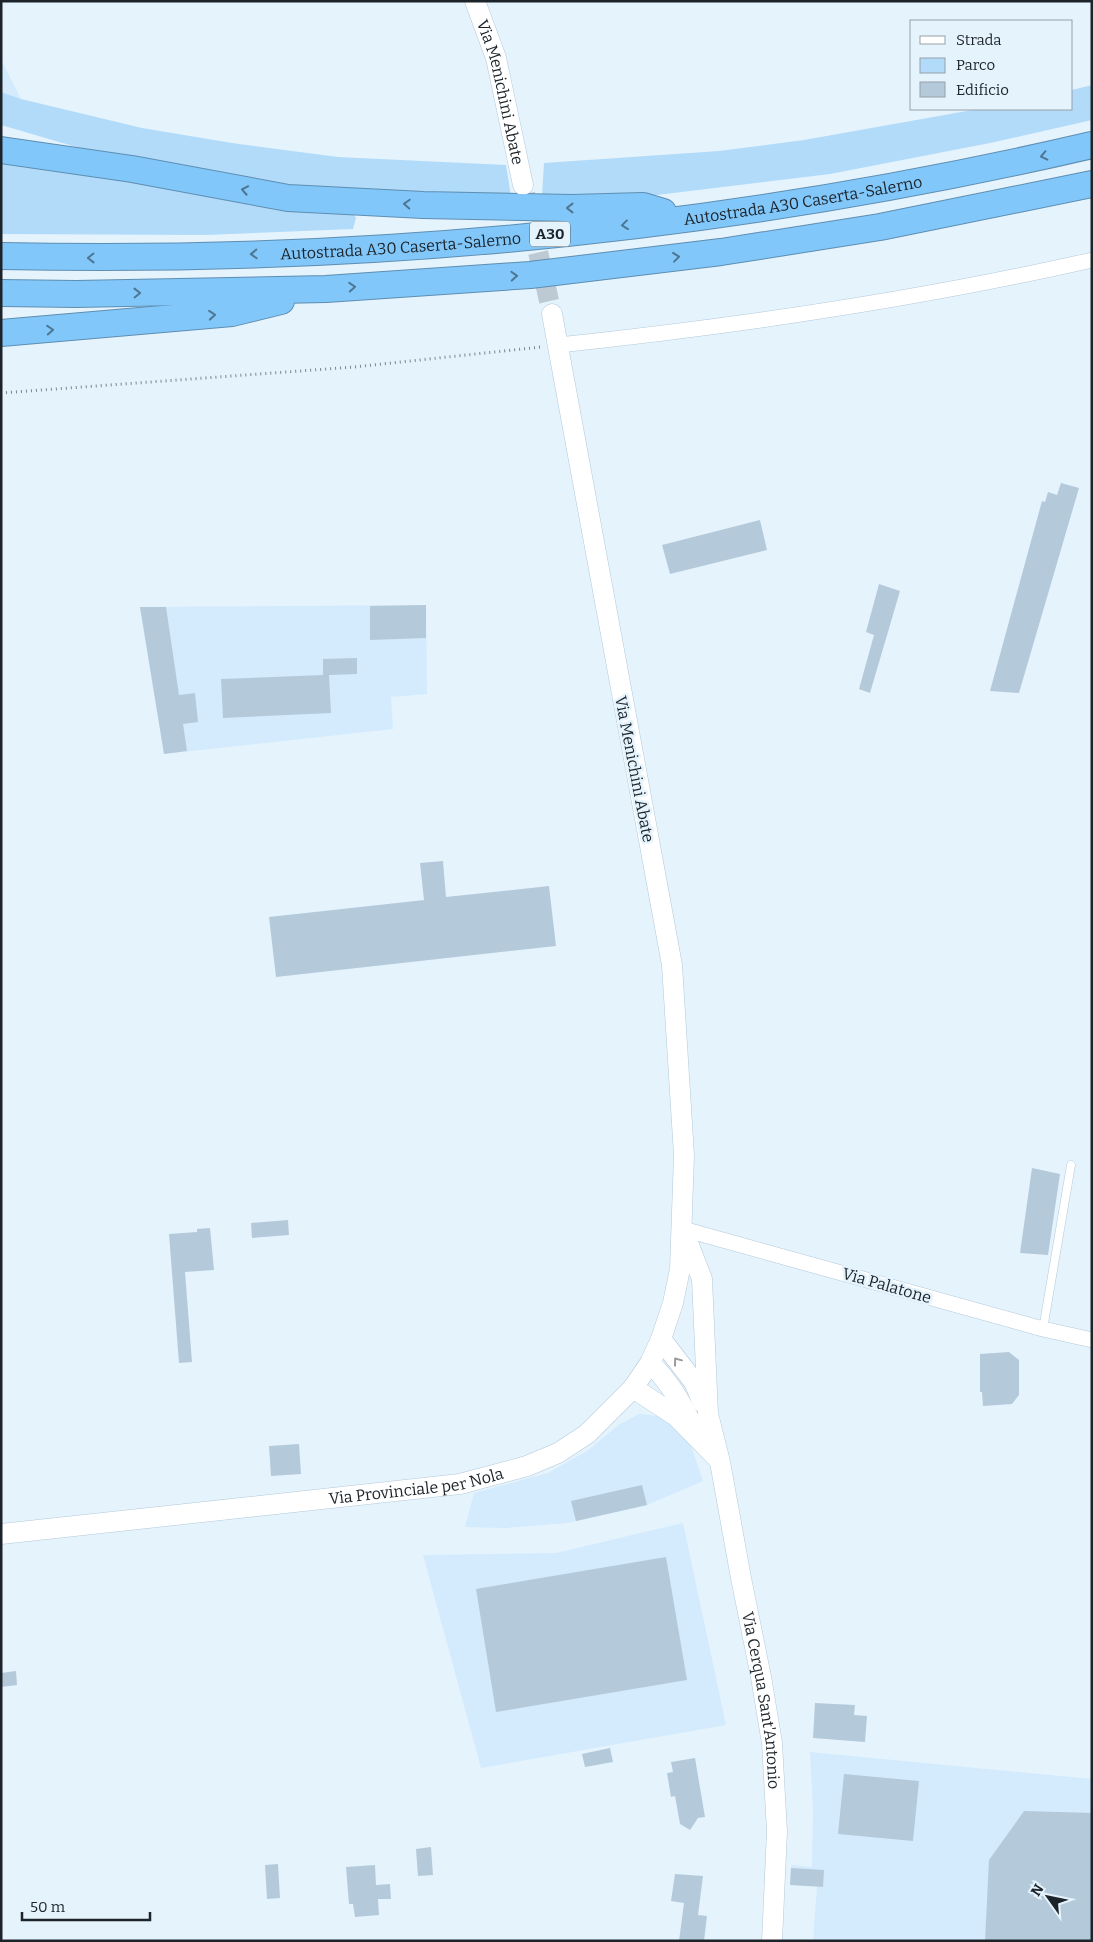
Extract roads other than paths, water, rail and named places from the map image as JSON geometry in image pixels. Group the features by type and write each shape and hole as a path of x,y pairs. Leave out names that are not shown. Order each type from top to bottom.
{"highway":[{"path":"1,134 132,169"},
{"name":"Autostrada A30 Caserta-Salerno","path":"1,256 79,258 250,255 400,247 524,237 686,218 882,188 1017,163 1092,145"},
{"path":"1,150 132,169 288,198 433,206 572,208 643,206 686,218"},
{"name":"A30","path":"1,293 76,294 326,289 530,275 721,252 880,227 1092,184"},
{"path":"1,333 232,313 326,289"}],"street":[{"name":"Via Menichini Abate","path":"475,1 496,58 523,185"},
{"path":"559,345 677,333 779,318 998,282 1092,260"},
{"name":"Via Menichini Abate","path":"552,314 672,965 684,1155 683,1228"},
{"name":"Via Palatone","path":"683,1228 1043,1329 1092,1340"},
{"name":"Via Provinciale per Nola","path":"1,1534 460,1484 527,1466 558,1453 587,1434 633,1388 650,1363 661,1339 673,1304 680,1269 683,1228"},
{"name":"Via Cerqua Sant'Antonio","path":"683,1228 702,1279 708,1414"},
{"name":"Via Cerqua Sant'Antonio","path":"661,1339 694,1382 708,1414 720,1462 772,1743 778,1831 772,1941"},
{"path":"650,1363 662,1375 683,1406 698,1437"},
{"path":"633,1388 676,1416 720,1462"}],"lane":[{"path":"1043,1329 1071,1165"}],"tunnel":[{"path":"525,194 552,314"}]}
